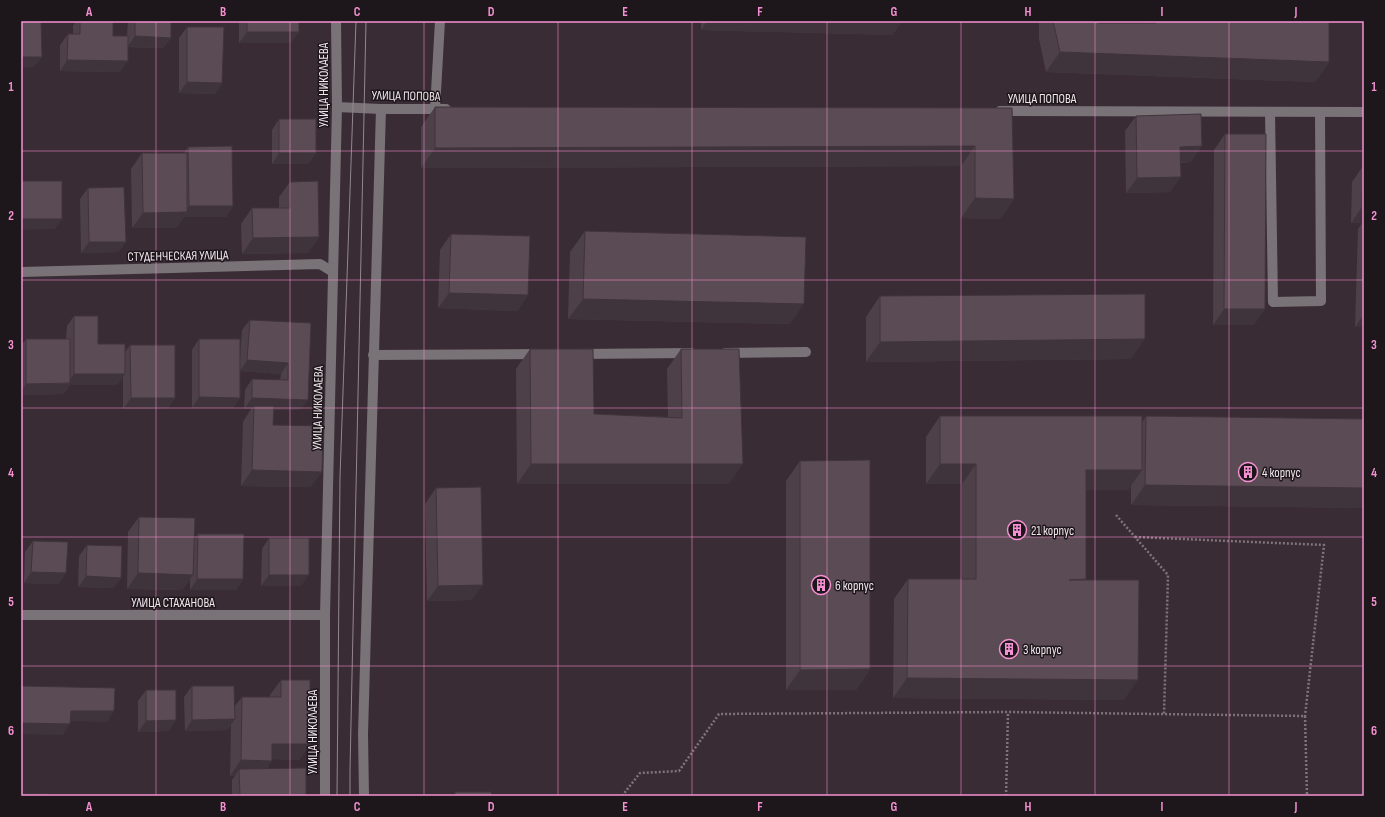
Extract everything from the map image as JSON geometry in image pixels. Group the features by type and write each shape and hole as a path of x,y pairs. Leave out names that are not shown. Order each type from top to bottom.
{"street":[{"name":"УЛИЦА НИКОЛАЕВА","path":"324,796 325,614 336,107 336,21"},
{"path":"436,109 440,21"},
{"name":"УЛИЦА ПОПОВА","path":"336,107 381,109 459,109"},
{"path":"364,796 363,734 381,109"},
{"name":"УЛИЦА ПОПОВА","path":"992,111 1364,112"},
{"path":"1270,112 1273,302 1321,301 1320,112"},
{"name":"СТУДЕНЧЕСКАЯ УЛИЦА","path":"21,272 320,264 332,272"},
{"path":"570,354 806,352"},
{"path":"373,355 546,354"},
{"name":"УЛИЦА СТАХАНОВА","path":"21,615 325,614"}],"path":[{"path":"1116,515 1168,575 1164,714"},
{"path":"1135,537 1324,545 1305,716 1307,796"},
{"path":"622,796 640,773 679,771 719,714 1008,712 1305,716"},
{"path":"1006,796 1008,712"}],"building":[{"path":"21,21 41,21 42,57 21,57"},
{"path":"80,21 113,21 113,36 128,36 128,61 67,60 68,34 80,34"},
{"path":"135,21 171,21 171,38 135,36"},
{"path":"247,21 299,21 299,32 247,32"},
{"path":"1053,21 1156,23 1156,21 1329,21 1329,62 1060,52"},
{"path":"187,27 224,27 222,83 187,82"},
{"path":"435,107 1012,108 1014,199 975,198 975,146 435,148"},
{"path":"1201,114 1202,146 1180,147 1181,177 1137,178 1136,116"},
{"path":"279,119 316,119 316,153 279,153"},
{"path":"1225,134 1266,134 1265,309 1224,309"},
{"path":"232,146 233,206 189,206 188,147"},
{"path":"142,153 187,153 187,212 143,213"},
{"path":"1363,166 1364,207 1362,207"},
{"path":"21,181 62,181 62,219 21,219"},
{"path":"318,181 319,237 253,238 252,208 290,208 290,182"},
{"path":"124,187 126,242 89,242 88,188"},
{"path":"585,231 806,237 804,304 583,299"},
{"path":"451,234 530,236 528,295 449,293"},
{"path":"1145,294 1145,339 880,342 880,296"},
{"path":"74,316 98,316 98,344 125,344 125,374 74,374"},
{"path":"250,320 311,323 308,400 252,398 252,379 288,380 288,363 247,360"},
{"path":"26,339 70,339 70,383 26,384"},
{"path":"199,339 240,339 240,398 199,397"},
{"path":"130,345 175,345 175,398 131,398"},
{"path":"530,349 593,349 594,414 682,418 681,349 739,349 743,464 531,464"},
{"path":"254,406 274,406 273,425 323,426 322,472 252,470"},
{"path":"940,416 1142,416 1142,470 1086,470 1086,579 1069,580 1139,580 1138,680 907,678 908,579 976,579 976,464 940,464"},
{"name":"4 корпус","path":"1146,416 1364,419 1364,488 1145,485"},
{"name":"6 корпус","path":"870,460 870,669 800,670 800,461"},
{"path":"481,487 483,585 438,586 436,488"},
{"path":"139,517 195,518 193,575 138,573"},
{"path":"198,534 244,534 243,579 197,579"},
{"path":"269,538 309,538 309,575 269,575"},
{"path":"33,541 68,542 66,573 31,572"},
{"path":"87,545 122,546 121,578 86,576"},
{"path":"281,680 310,680 310,744 272,744 272,761 241,760 242,697 281,697"},
{"path":"21,686 115,688 114,711 71,711 70,724 21,723"},
{"path":"192,686 234,686 235,719 192,720"},
{"path":"146,690 176,690 176,720 146,721"},
{"path":"306,768 306,796 240,796 239,769"},
{"path":"455,792 491,792 492,796 455,796"},
{"path":"21,794 47,794 47,796 21,796"}],"tram line":[{"path":"337,796 340,477 356,21"},
{"path":"350,796 366,21"}],"place":[{"name":"4 корпус","path":"1248,472"},
{"name":"21 корпус","path":"1017,530"},
{"name":"6 корпус","path":"821,585"},
{"name":"3 корпус","path":"1009,649"}]}
